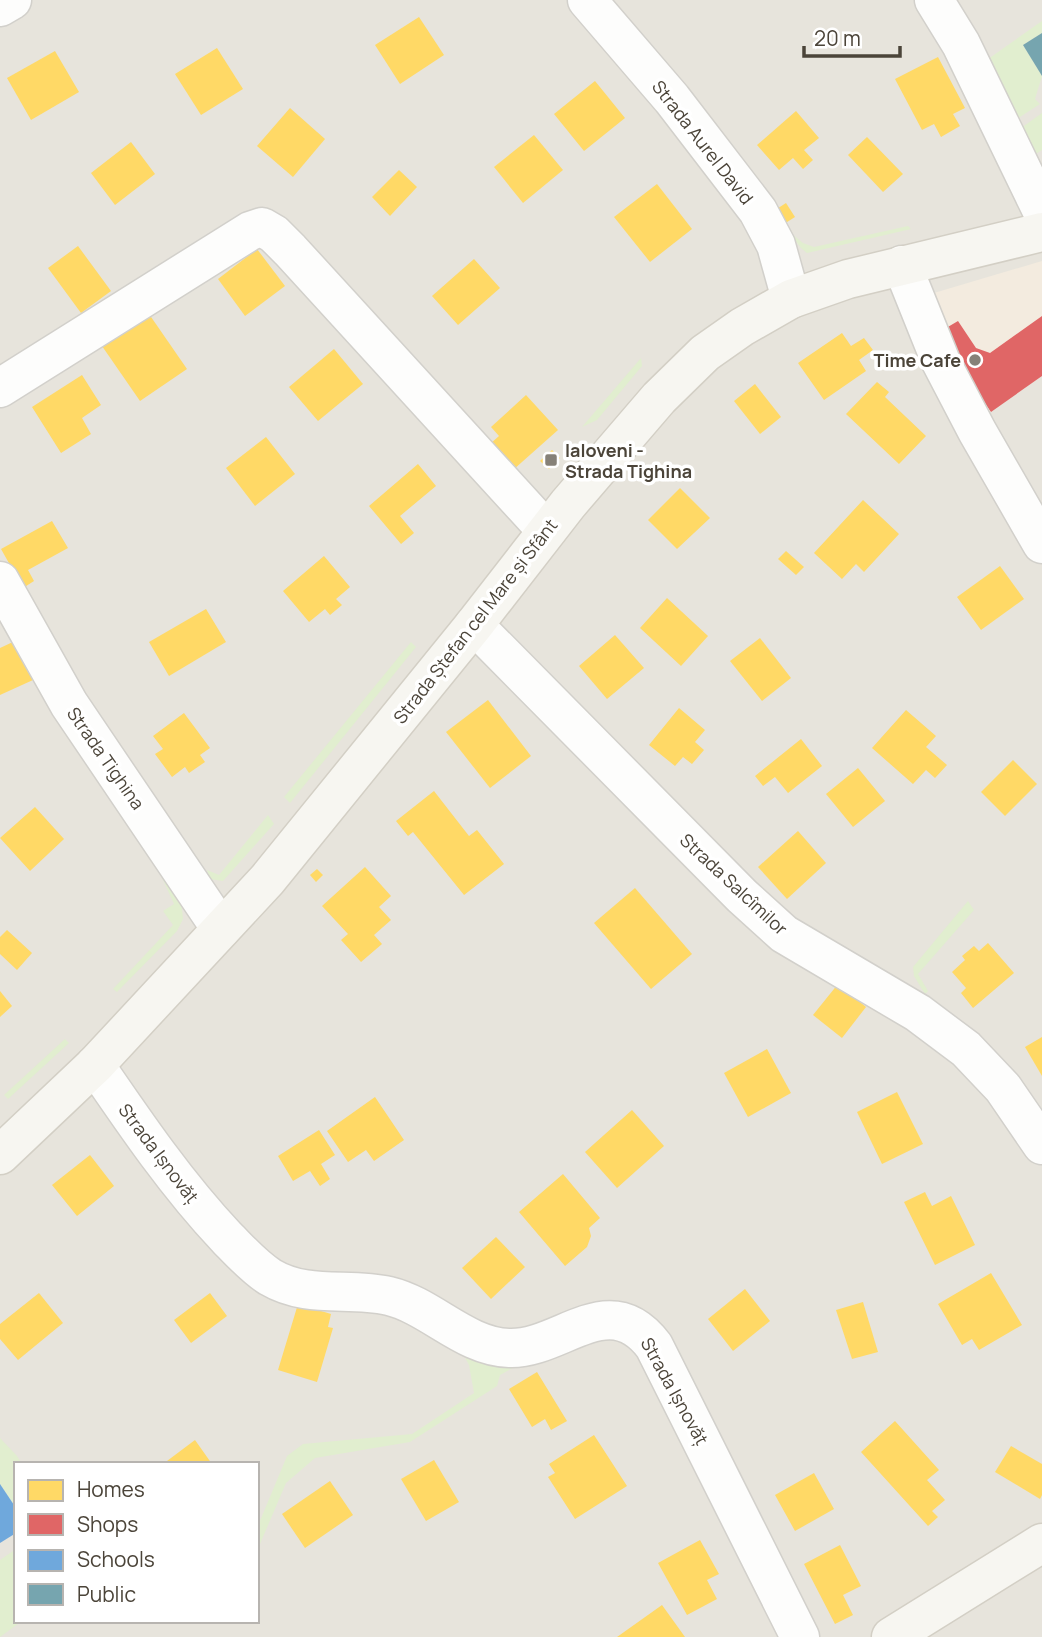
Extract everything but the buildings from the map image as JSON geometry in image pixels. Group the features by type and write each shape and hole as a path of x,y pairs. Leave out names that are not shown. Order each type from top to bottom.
{"main road":[{"name":"Strada Ștefan cel Mare și Sfânt","path":"0,1155 95,1065 267,880 474,625 546,530 659,398 705,353 742,327 791,299 848,279 1042,232"},
{"path":"891,1637 1042,1543"}],"street":[{"path":"0,7 12,0"},
{"name":"Strada Aurel David","path":"587,0 671,100 758,211 776,245 791,299"},
{"path":"934,0 961,44 1042,211"},
{"path":"0,388 250,231 262,227 274,234 290,250 546,530"},
{"path":"902,265 941,362 1042,544"},
{"name":"Strada Tighina","path":"0,581 68,704 221,929"},
{"name":"Strada Salcîmilor","path":"474,625 742,896 784,934 918,1013 966,1049 1003,1088 1042,1145"},
{"name":"Strada Ișnovăț","path":"95,1065 146,1139 206,1215 243,1255 269,1277 310,1292 362,1292 391,1296 413,1305 487,1346 511,1349 532,1345 591,1322 614,1320 630,1324 644,1332 654,1346 712,1458 800,1637"}],"shaded area":[{"path":"0,0 1042,0 1042,1637 0,1637"},
{"path":"1042,261 1042,376 982,418 934,293"}],"green space":[{"path":"1042,21 1042,33 1023,45 1042,76 1035,99 1040,104 1012,122 981,64"},
{"path":"1042,113 1042,150 1031,157 1017,131"},
{"path":"908,226 911,229 807,253 787,230 803,243 814,247"},
{"path":"641,358 642,366 597,420 582,427"},
{"path":"411,642 416,647 290,803 284,797"},
{"path":"268,815 274,824 223,881 210,879 207,870 219,875"},
{"path":"159,871 180,890 183,919 177,931 117,992 113,989 173,925 163,911 174,904"},
{"path":"968,901 974,910 918,974 928,991 925,994 914,976 913,967"},
{"path":"65,1039 69,1043 8,1099 4,1095"},
{"path":"457,1343 527,1360 500,1375 497,1386 410,1442 315,1458 286,1483 259,1546 259,1523 287,1456 303,1444 412,1434 474,1393 469,1365"},
{"path":"0,1438 21,1462 14,1462 14,1505 0,1484"},
{"path":"14,1550 14,1623 19,1623 0,1637 0,1560"}],"place":[{"name":"Time Cafe","path":"975,360"},
{"name":"Ialoveni - Strada Tighina","path":"551,460"}]}
